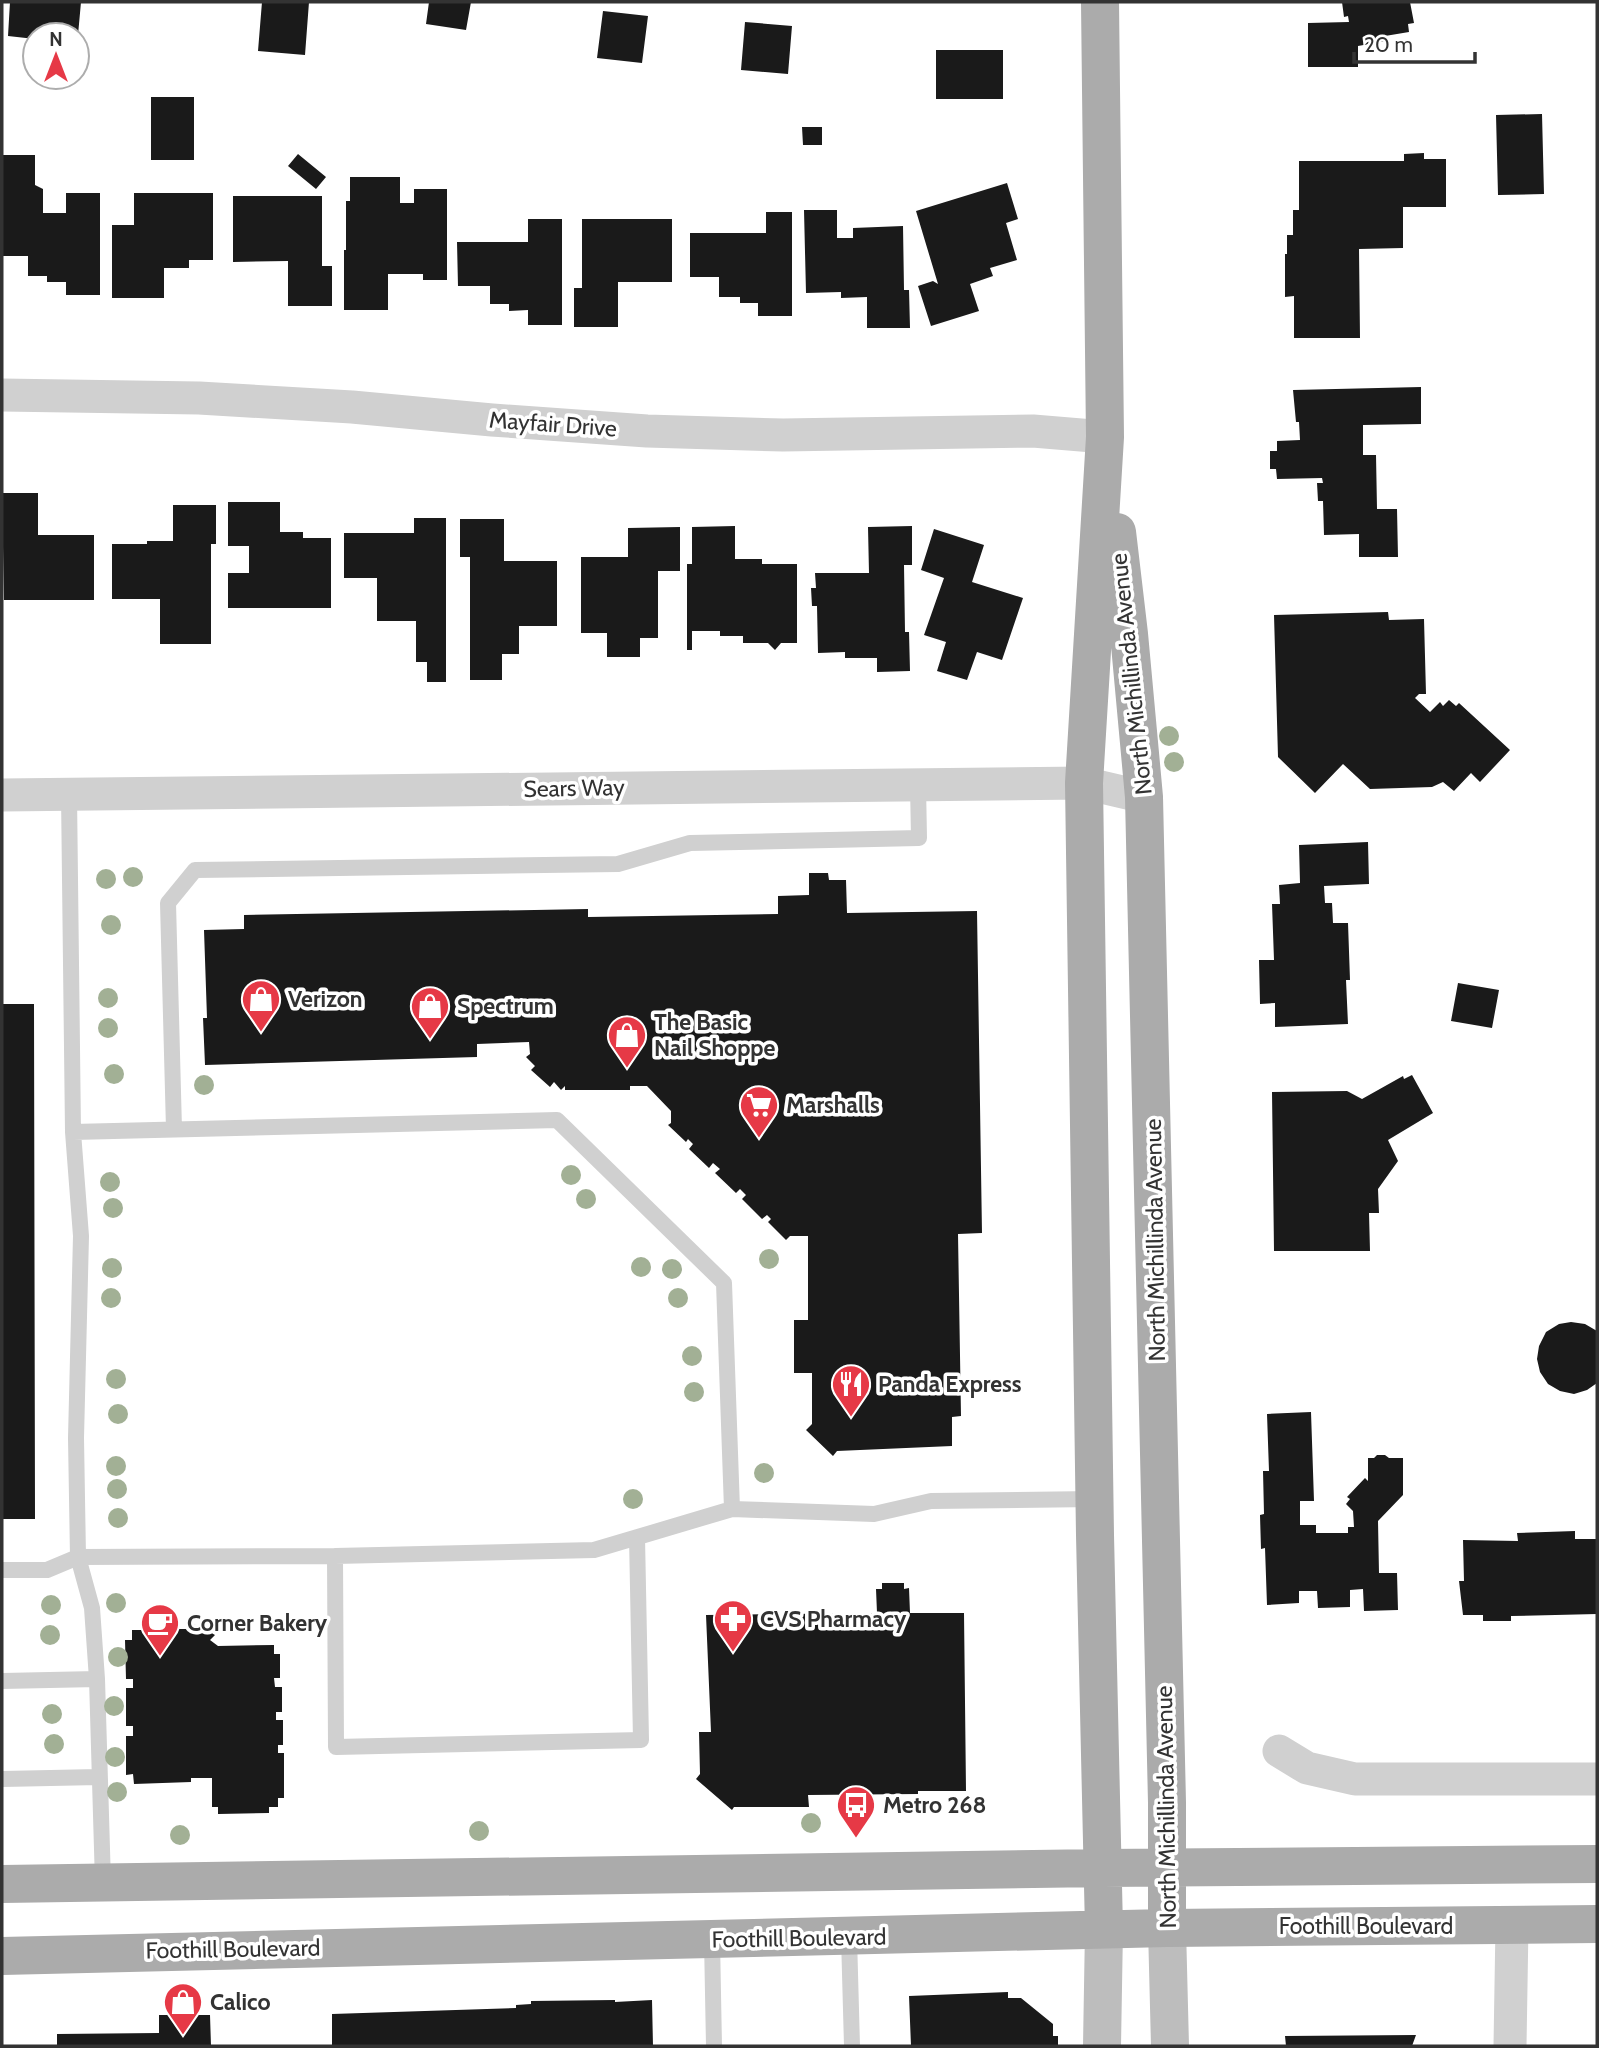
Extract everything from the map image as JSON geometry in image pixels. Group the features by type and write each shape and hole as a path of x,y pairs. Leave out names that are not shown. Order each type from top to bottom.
{"main road":[{"name":"North Michillinda Avenue","path":"1100,2 1105,437 1084,783 1104,1929 1102,2046"},
{"name":"North Michillinda Avenue","path":"1105,437 1129,634 1144,797 1170,2046"},
{"path":"2,1884 1102,1868 1597,1864"},
{"name":"Foothill Boulevard","path":"2,1956 1104,1929 1597,1924"}],"street":[{"name":"Mayfair Drive","path":"2,396 199,398 674,432 783,435 1033,431 1105,437"},
{"name":"Sears Way","path":"2,795 1084,783 1144,797"},
{"path":"1279,1751 1307,1768 1355,1779 1597,1779"},
{"path":"1510,2046 1512,1925"}],"lane":[{"path":"174,1129 167,903 195,870 618,864 690,843 919,838 918,785"},
{"path":"69,794 73,1132 81,1236 76,1438 78,1557 92,1608 97,1679 103,1883"},
{"path":"73,1132 557,1120 724,1283 732,1509"},
{"path":"2,1570 47,1570 78,1557 335,1556 594,1550 732,1509 874,1514 931,1501 1095,1499"},
{"path":"335,1556 336,1747 641,1740 637,1537"},
{"path":"2,1681 97,1679"},
{"path":"2,1779 99,1777"},
{"path":"849,1937 852,2046"},
{"path":"712,1940 714,2046"}],"building":[{"path":"10,2 81,2 79,21 21,21 21,37 8,36"},
{"path":"262,2 309,2 305,55 258,51"},
{"path":"429,2 471,2 466,30 426,24"},
{"path":"1342,2 1410,2 1414,23 1408,24 1409,32 1385,36 1386,41 1358,46 1358,67 1308,67 1308,23 1349,22 1348,16 1344,17"},
{"path":"603,11 648,16 642,63 597,58"},
{"path":"745,22 792,26 788,74 741,70"},
{"path":"936,50 1003,50 1003,99 936,99"},
{"path":"151,97 194,97 194,160 151,160"},
{"path":"1542,114 1544,194 1498,195 1496,115"},
{"path":"802,127 822,127 822,145 803,145"},
{"path":"1424,153 1424,159 1446,159 1446,207 1403,207 1403,248 1359,249 1360,338 1294,338 1294,296 1285,297 1285,254 1287,235 1293,235 1293,210 1299,210 1299,161 1404,161 1404,154"},
{"path":"298,154 326,177 316,189 288,166"},
{"path":"2,155 35,155 35,185 43,189 43,213 66,213 66,193 100,193 100,295 66,295 66,282 47,282 47,276 28,276 28,256 2,256"},
{"path":"350,177 400,177 400,203 414,203 414,189 447,189 447,280 423,280 423,274 388,274 388,310 344,310 346,201 350,201"},
{"path":"1007,183 1018,219 1006,223 1017,260 990,268 993,276 970,284 979,311 931,326 918,286 933,281 938,284 916,211"},
{"path":"134,193 213,193 213,260 189,260 189,268 164,268 164,298 112,298 112,225 134,225"},
{"path":"233,196 322,196 322,266 332,266 332,306 288,306 288,261 233,262"},
{"path":"804,210 837,210 837,238 853,238 853,228 903,226 904,290 909,290 910,328 867,328 867,297 841,298 841,292 806,293"},
{"path":"766,212 792,212 792,316 758,316 758,303 740,303 740,297 719,297 719,277 690,277 690,233 766,233"},
{"path":"528,219 562,219 562,325 528,325 528,310 509,311 509,304 490,304 490,286 458,286 457,242 528,242"},
{"path":"582,219 672,219 672,282 618,282 618,327 574,327 574,288 582,288"},
{"path":"1421,387 1421,424 1363,425 1363,455 1376,455 1377,509 1397,509 1398,557 1359,557 1359,534 1324,535 1323,501 1318,501 1317,483 1323,483 1322,478 1277,479 1276,469 1270,469 1270,451 1277,451 1277,441 1300,440 1293,390"},
{"path":"2,493 38,493 38,535 94,535 94,600 4,600"},
{"path":"228,502 280,502 280,532 303,532 303,538 331,538 331,608 228,608 228,573 249,573 249,546 228,546"},
{"path":"173,505 216,505 216,544 211,544 211,644 160,644 160,599 112,599 112,544 173,541"},
{"path":"414,518 446,518 446,682 427,682 427,662 416,662 416,621 377,621 377,578 344,578 344,533 414,533"},
{"path":"460,519 504,519 504,561 557,561 557,626 519,626 519,654 502,654 502,680 470,680 470,557 460,557"},
{"path":"735,526 735,559 762,559 762,564 797,564 797,643 781,643 775,650 768,643 743,643 743,636 720,636 720,631 692,631 692,650 687,650 687,564 692,564 692,527"},
{"path":"912,526 912,565 904,565 905,632 909,632 910,671 877,672 877,658 845,658 845,652 818,653 817,606 812,606 811,588 816,588 815,573 869,573 868,527"},
{"path":"680,527 680,571 658,571 658,638 640,638 640,657 607,657 607,633 581,633 581,557 628,557 628,528"},
{"path":"934,529 984,545 972,582 1023,598 1002,660 977,652 967,680 937,671 946,642 924,635 944,578 921,570"},
{"path":"1388,612 1389,620 1424,619 1426,694 1419,694 1415,698 1430,712 1440,702 1443,706 1449,700 1456,706 1459,703 1510,750 1480,782 1471,773 1454,791 1443,782 1432,787 1370,789 1343,764 1315,793 1278,757 1274,615"},
{"path":"1368,842 1369,884 1324,886 1325,903 1332,903 1333,923 1348,923 1348,1024 1275,1027 1275,1003 1260,1004 1259,960 1274,960 1272,904 1280,904 1279,885 1300,883 1299,845"},
{"path":"809,873 828,873 829,880 846,880 847,913 977,911 982,1233 958,1234 961,1416 952,1417 952,1446 837,1451 833,1456 806,1430 812,1424 812,1373 794,1373 794,1320 808,1320 808,1236 790,1236 786,1240 768,1222 771,1219 767,1215 762,1219 742,1199 746,1195 740,1189 736,1193 715,1173 720,1169 713,1163 709,1168 689,1149 693,1144 688,1139 686,1142 668,1125 671,1123 671,1111 647,1086 630,1086 630,1090 565,1090 565,1086 561,1090 554,1082 550,1087 531,1070 535,1066 526,1057 530,1054 529,1042 477,1044 477,1057 205,1065 203,1018 207,1018 204,930 244,929 244,915 588,909 588,917 778,914 778,896 809,895"},
{"path":"1458,983 1499,990 1492,1028 1451,1021"},
{"path":"2,1004 34,1004 35,1519 2,1519"},
{"path":"1412,1075 1433,1113 1388,1140 1398,1161 1378,1189 1379,1213 1369,1213 1370,1251 1274,1251 1272,1092 1347,1091 1362,1099 1403,1076 1404,1079"},
{"path":"1559,1324 1585,1324 1597,1331 1597,1383 1574,1394 1560,1391 1548,1384 1540,1372 1537,1359 1539,1346 1546,1332"},
{"path":"1311,1412 1314,1501 1300,1501 1300,1525 1316,1525 1316,1533 1348,1533 1348,1527 1354,1527 1353,1511 1346,1504 1350,1499 1347,1497 1365,1478 1368,1481 1368,1458 1385,1455 1389,1458 1403,1458 1403,1495 1378,1521 1379,1573 1397,1573 1398,1610 1364,1611 1363,1589 1350,1590 1350,1607 1318,1608 1317,1591 1299,1591 1299,1603 1267,1605 1265,1548 1261,1549 1260,1515 1264,1514 1263,1471 1269,1471 1267,1414"},
{"path":"1575,1531 1575,1539 1597,1539 1597,1614 1511,1616 1511,1621 1483,1621 1483,1615 1463,1615 1459,1581 1464,1581 1463,1540 1518,1541 1517,1533"},
{"path":"882,1583 904,1583 904,1589 909,1588 910,1613 964,1613 966,1791 808,1795 809,1807 734,1807 732,1810 696,1779 700,1774 699,1732 711,1732 706,1615 877,1613 876,1589 882,1589"},
{"path":"141,1623 177,1623 177,1629 188,1629 193,1623 199,1628 203,1623 215,1635 210,1640 218,1646 274,1645 274,1654 280,1654 280,1678 274,1678 275,1687 282,1687 282,1712 276,1712 276,1720 283,1720 283,1745 278,1745 278,1753 284,1753 284,1798 278,1798 278,1807 269,1807 269,1813 218,1814 218,1807 212,1807 212,1778 191,1778 191,1782 134,1784 133,1774 126,1775 126,1736 133,1736 133,1726 126,1726 126,1688 133,1688 133,1679 126,1679 125,1640 132,1640 132,1630 141,1630"},
{"path":"1008,1992 1008,1998 1021,1998 1053,2024 1053,2036 1058,2036 1058,2046 911,2046 909,1996"},
{"path":"652,2000 653,2046 332,2046 332,2014 516,2008 516,2005 531,2004 531,2001"},
{"path":"159,2015 210,2015 211,2046 57,2046 57,2034 159,2033"},
{"path":"1416,2035 1412,2046 1286,2046 1285,2036"}],"place":[{"name":"Verizon","path":"261,1033"},
{"name":"Spectrum","path":"430,1040"},
{"name":"The Basic Nail Shoppe","path":"627,1069"},
{"name":"Marshalls","path":"759,1139"},
{"name":"Panda Express","path":"851,1418"},
{"name":"CVS Pharmacy","path":"733,1653"},
{"name":"Corner Bakery","path":"160,1657"},
{"name":"Metro 268","path":"856,1839"},
{"name":"Calico","path":"183,2036"}]}
